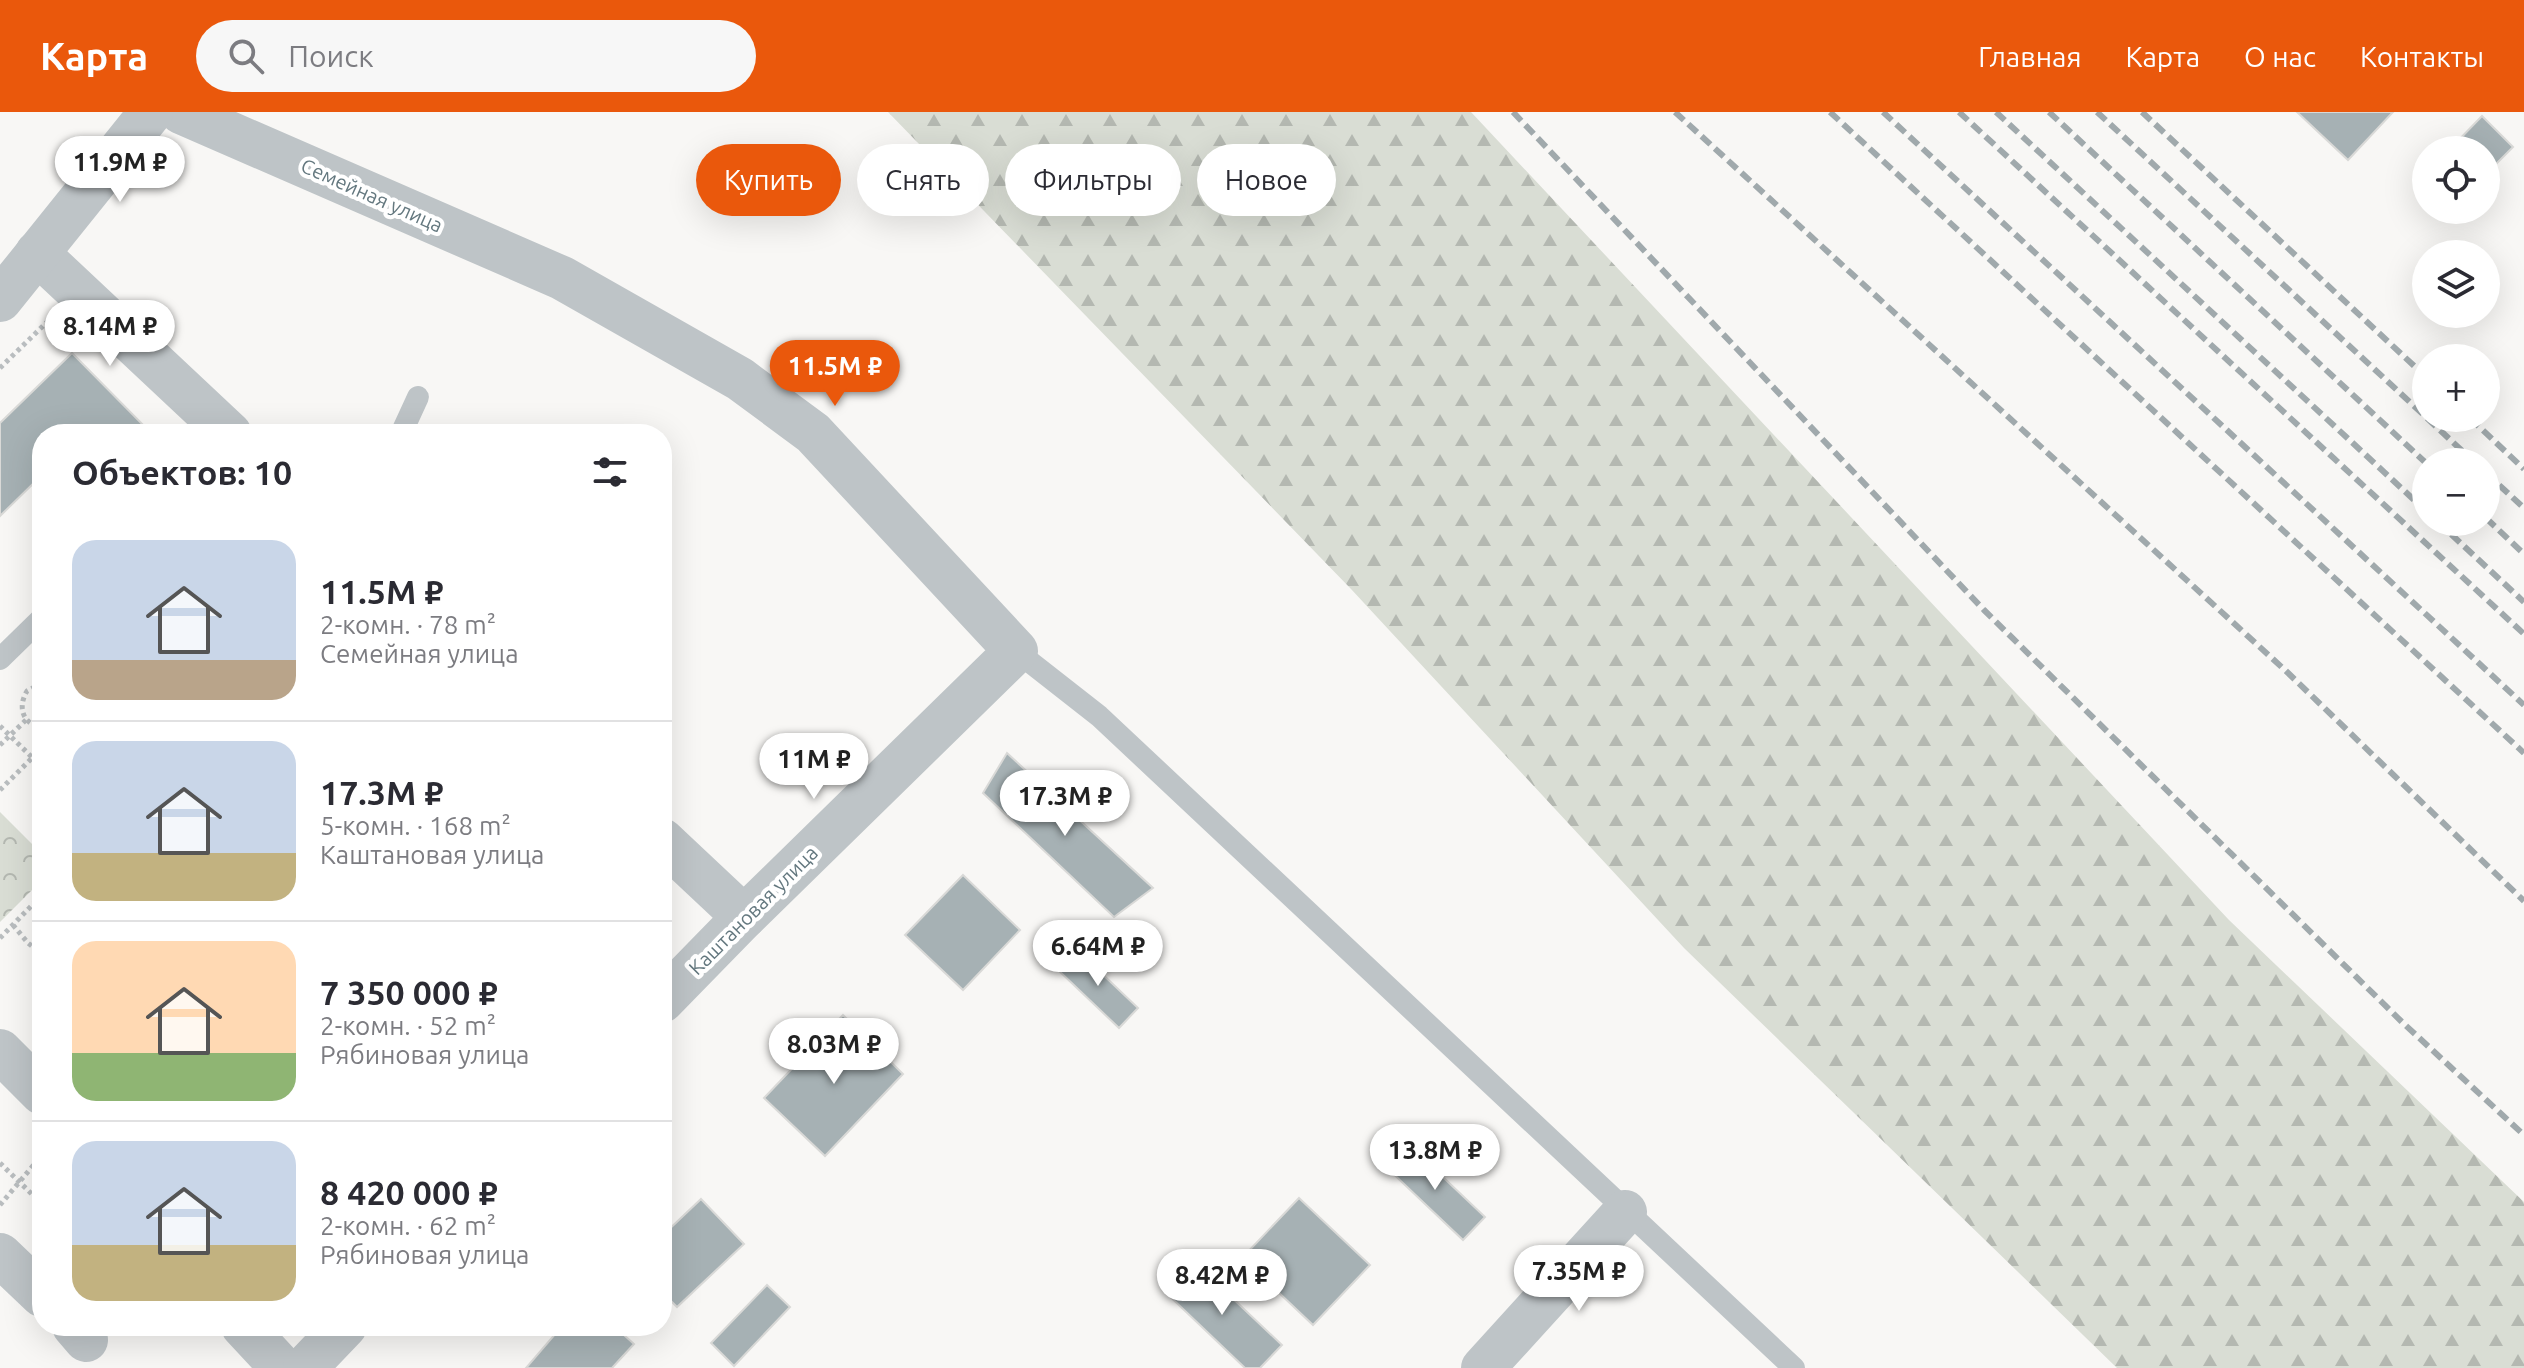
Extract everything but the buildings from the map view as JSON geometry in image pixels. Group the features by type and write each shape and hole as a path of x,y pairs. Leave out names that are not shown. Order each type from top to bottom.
{"street":[{"path":"0,300 151,112"},
{"name":"Семейная улица","path":"181,112 562,278 740,379 813,433 1016,651"},
{"path":"37,253 219,424"},
{"name":"Каштановая улица","path":"672,991 1016,651"},
{"path":"672,849 744,917"},
{"path":"0,1051 32,1080"},
{"path":"1483,1368 1625,1212"},
{"path":"0,1255 32,1285"},
{"path":"252,1336 282,1368"},
{"path":"305,1368 335,1336"}],"lane":[{"path":"406,424 418,397"},
{"path":"0,659 32,628"},
{"path":"1016,651 1099,716 1794,1368"}],"path":[{"path":"32,687 23,698 22,713 32,725"},
{"path":"0,745 26,720"},
{"path":"0,726 32,758 0,790"},
{"path":"0,938 32,905"},
{"path":"13,925 32,946"},
{"path":"0,1163 32,1194"},
{"path":"0,1205 32,1166"}],"green space":[{"path":"888,112 1471,112 2229,920 2524,1202 2524,1368 2117,1368 1684,948 1351,589 989,216 989,144 919,144"},
{"path":"0,812 32,844 32,890 0,922"}],"railway":[{"path":"1513,112 1984,610 2402,1022 2524,1135"},
{"path":"1675,112 2286,671 2524,901"},
{"path":"1830,112 2524,753"},
{"path":"1883,112 2524,705"},
{"path":"1959,112 2524,634"},
{"path":"1996,112 2412,498"},
{"path":"2049,112 2412,450"},
{"path":"2097,112 2412,404"},
{"path":"2142,112 2412,364"},
{"path":"2442,432 2459,448"},
{"path":"2485,432 2524,469"},
{"path":"2500,486 2524,508"},
{"path":"2500,531 2524,554"},
{"path":"2453,536 2524,602"}]}
